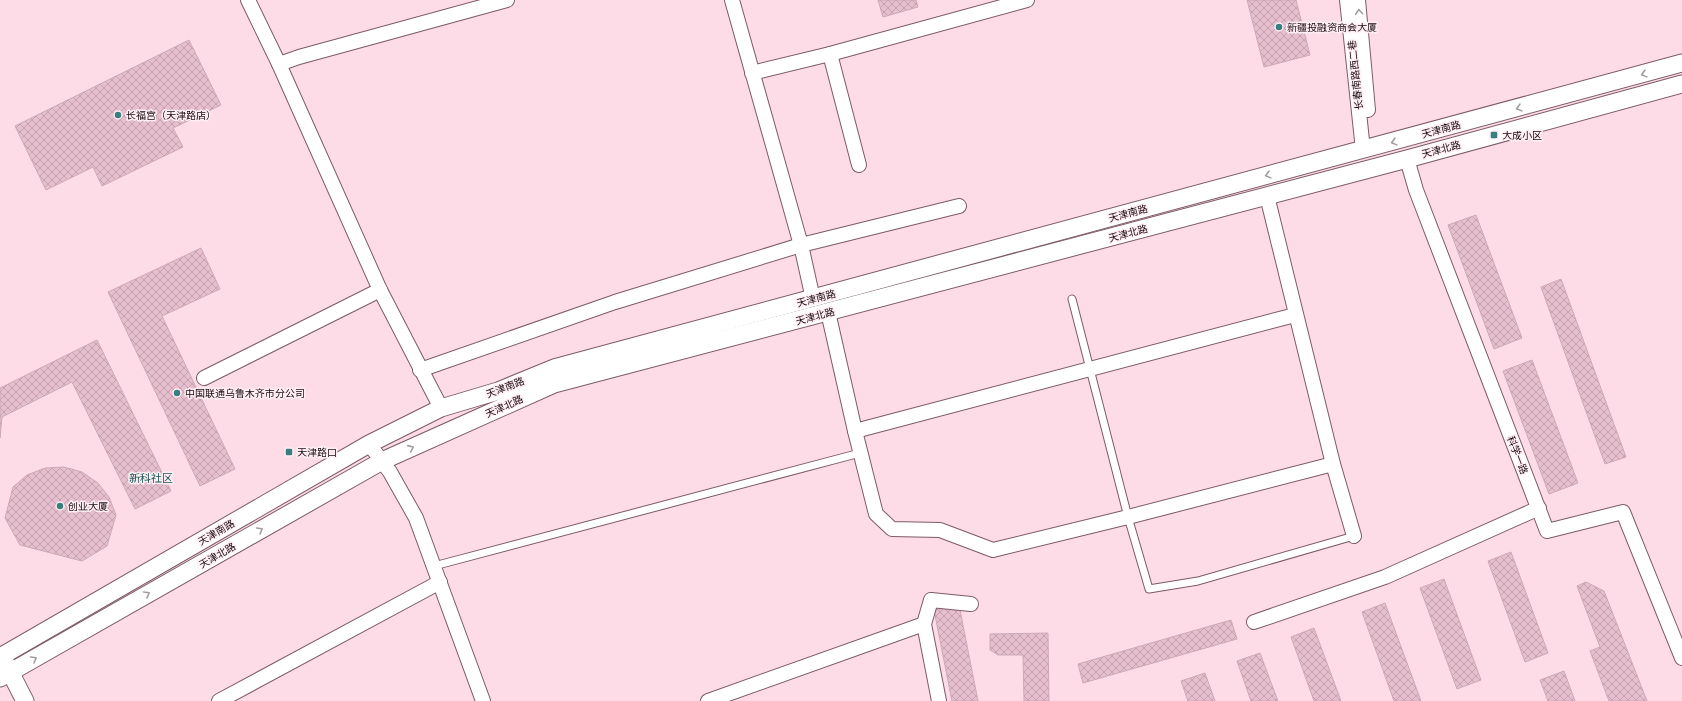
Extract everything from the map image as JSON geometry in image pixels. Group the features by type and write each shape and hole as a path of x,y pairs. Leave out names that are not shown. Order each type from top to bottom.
{"street":[{"path":"248,0 279,64 380,290 420,370 441,408"},
{"path":"279,64 299,57 507,0"},
{"path":"732,0 801,245 813,299"},
{"path":"752,73 830,54 1027,0"},
{"name":"长春南路西二巷","path":"1347,0 1368,149"},
{"name":"长春南路西二巷","path":"1358,0 1368,149"},
{"path":"830,54 859,165"},
{"name":"天津南路","path":"1,655 369,444 441,408 498,391 554,368 1682,63"},
{"name":"天津北路","path":"5,675 382,461 554,384 1407,159 1682,84"},
{"path":"1582,91 1587,110"},
{"name":"科学一路","path":"1407,159 1416,190 1547,531 1623,512 1682,658"},
{"path":"1215,189 1221,208"},
{"path":"1267,196 1295,315 1333,464 1354,536"},
{"path":"420,370 616,302 801,245 959,206"},
{"path":"204,378 380,290"},
{"path":"828,312 860,453 876,514 892,529 940,530 993,550 1333,464"},
{"path":"855,431 1295,315"},
{"path":"369,444 390,472 416,518 484,701"},
{"path":"1254,622 1385,577 1539,508"},
{"path":"220,701 440,582"},
{"path":"939,701 924,624 931,600 970,604"},
{"path":"708,701 924,624"},
{"path":"1,655 5,675 25,701"}],"lane":[{"path":"1072,299 1128,517 1149,589 1198,581 1354,536"},
{"path":"434,566 860,453"}],"building":[{"path":"878,0 916,0 918,7 883,17"},
{"name":"新疆投融资商会大厦","path":"1247,0 1296,0 1310,55 1264,67"},
{"name":"长福宫（天津路店）","path":"189,40 221,105 173,128 183,147 102,186 93,167 46,190 15,126"},
{"path":"1476,215 1522,338 1494,349 1448,225"},
{"name":"中国联通乌鲁木齐市分公司","path":"201,248 220,289 162,316 235,469 200,486 108,292"},
{"path":"1561,279 1626,457 1605,464 1541,287"},
{"path":"97,340 171,491 135,509 72,382 2,417 0,438 0,388"},
{"path":"1532,360 1578,483 1549,494 1503,371"},
{"name":"创业大厦","path":"64,467 82,472 98,483 109,497 116,515 107,546 82,561 20,545 5,518 13,487 27,475 45,468"},
{"path":"1511,552 1548,653 1525,662 1488,561"},
{"path":"1444,579 1481,680 1457,689 1420,588"},
{"path":"1586,582 1604,591 1647,701 1609,701 1590,651 1600,647 1577,586"},
{"path":"1385,603 1421,701 1394,701 1362,612"},
{"path":"959,605 978,701 952,701 934,610"},
{"path":"1231,620 1237,639 1083,683 1078,664"},
{"path":"1314,628 1341,701 1314,701 1291,637"},
{"path":"1048,633 1049,701 1024,701 1023,655 998,655 990,650 990,634"},
{"path":"1260,653 1278,701 1251,701 1237,661"},
{"path":"1564,671 1575,701 1548,701 1540,680"},
{"path":"1205,673 1215,701 1188,701 1181,681"}],"place":[{"name":"新疆投融资商会大厦","path":"1279,27"},
{"name":"长福宫（天津路店）","path":"118,115"},
{"name":"大成小区","path":"1494,135"},
{"name":"中国联通乌鲁木齐市分公司","path":"177,393"},
{"name":"天津路口","path":"289,452"},
{"name":"创业大厦","path":"60,506"}],"district":[{"name":"新科社区","path":"151,478"}]}
